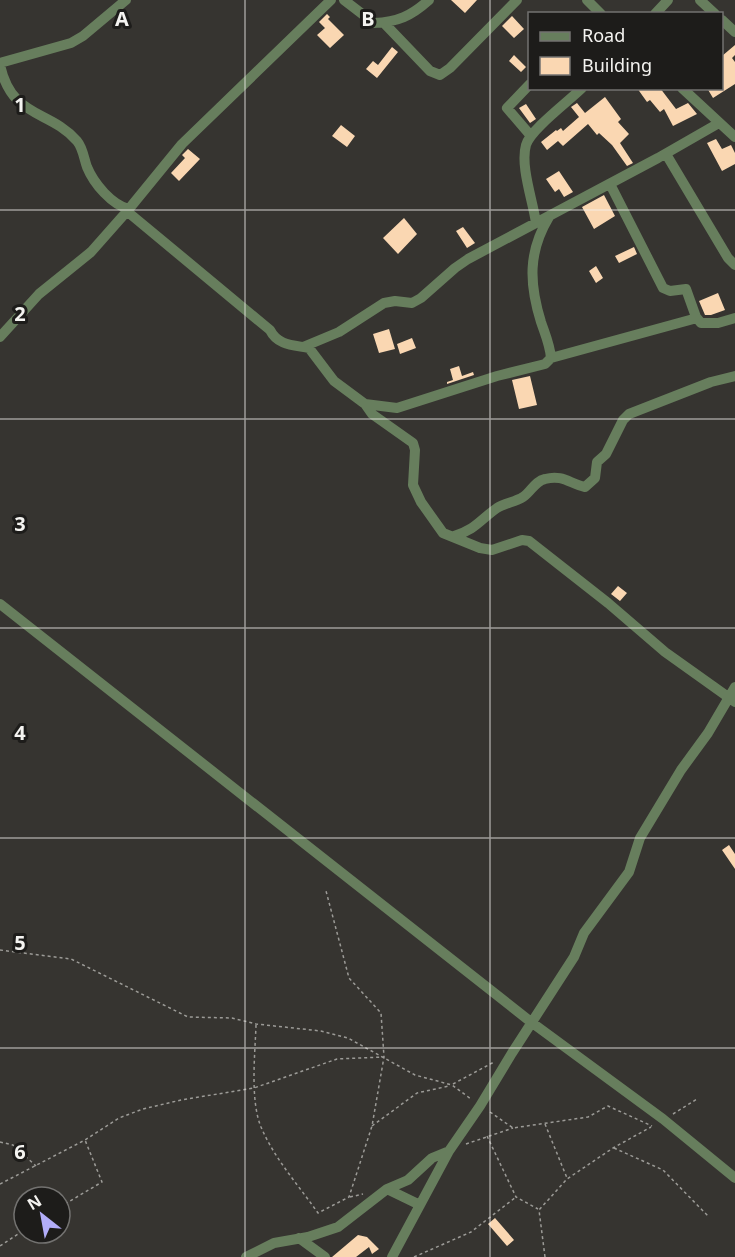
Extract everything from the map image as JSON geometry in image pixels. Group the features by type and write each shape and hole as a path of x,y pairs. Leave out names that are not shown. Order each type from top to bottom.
{"street":[{"path":"126,0 83,36 71,43 0,64 8,87 15,97 26,108 67,132 78,142 93,178 113,201 129,209"},
{"path":"0,337 39,294 91,252 182,144 331,0"},
{"path":"344,0 374,23 393,22 415,12 429,0"},
{"path":"384,23 430,71 440,75 450,68 517,0"},
{"path":"587,0 597,12"},
{"path":"657,12 668,0"},
{"path":"700,0 713,12"},
{"path":"723,21 735,32"},
{"path":"528,86 507,108 531,136"},
{"path":"536,224 525,160 526,143 580,90"},
{"path":"684,90 726,125 735,137"},
{"path":"303,347 339,332 384,303 395,301 412,303 468,259 666,154 726,125"},
{"path":"666,154 728,258 735,265"},
{"path":"610,184 663,288 670,291 686,289 701,323 708,324 735,318"},
{"path":"129,209 129,213 270,330 274,337 291,345 309,348 334,381 365,405 372,414 410,439 415,450 413,485 421,502 443,533 480,548 492,550 522,540 529,541 615,609 664,652 733,695 681,770 640,838 629,872 584,933 574,957 449,1151 392,1257"},
{"path":"549,217 538,234 532,263 534,293 551,358"},
{"path":"365,405 397,408 497,376 545,364 551,358 697,318"},
{"path":"454,536 476,527 499,507 523,497 545,478 568,479 585,487 595,478 597,462 606,454 623,420 629,414 711,382 735,376"},
{"path":"0,604 531,1022 663,1119 735,1178"},
{"path":"246,1257 274,1243 338,1227 387,1189 408,1180 432,1158 449,1151"},
{"path":"387,1189 420,1204"},
{"path":"299,1238 325,1257"}],"path":[{"path":"256,1024 254,1088 261,1126 279,1158 318,1213 349,1197 372,1126 384,1057 381,1013 350,978 326,891"},
{"path":"0,950 71,959 188,1017 232,1018 256,1024 321,1031 348,1038 415,1075 452,1085 513,1128"},
{"path":"372,1126 417,1093 452,1085 512,1053"},
{"path":"0,1184 37,1167 118,1118 143,1109 254,1088 337,1059 384,1057"},
{"path":"545,1257 539,1210 567,1179 613,1148 697,1099"},
{"path":"449,1151 513,1128 588,1117 608,1106 652,1126"},
{"path":"545,1124 567,1179"},
{"path":"487,1137 516,1197 539,1210"},
{"path":"72,1200 102,1182 85,1140"},
{"path":"0,1142 13,1145 37,1167"},
{"path":"613,1148 663,1170 708,1216"},
{"path":"414,1257 471,1232 516,1197"}],"building":[{"path":"451,0 477,0 465,13"},
{"path":"327,14 330,17 328,19 344,35 330,48 317,35 325,28 319,22"},
{"path":"512,16 524,29 514,38 502,26"},
{"path":"735,45 735,55 732,58 735,62 735,84 713,98 708,90 723,90 723,55"},
{"path":"392,47 398,52 377,78 366,69 373,61 378,65"},
{"path":"514,55 526,67 521,72 509,61"},
{"path":"638,90 662,90 676,109 688,103 697,114 673,126 664,109 660,112 650,100 647,102"},
{"path":"605,97 621,119 618,122 629,134 620,143 633,163 627,166 612,145 599,133 597,135 588,124 563,146 558,141 547,150 541,142 556,130 561,128 563,131 579,117 571,107 577,103 585,113"},
{"path":"526,104 536,119 530,123 519,108"},
{"path":"341,125 355,136 347,147 332,136"},
{"path":"716,139 722,149 731,145 735,153 735,164 722,171 707,143"},
{"path":"188,149 200,159 179,181 171,173 185,158 182,155"},
{"path":"559,171 573,192 564,197 559,189 555,192 546,179"},
{"path":"604,195 615,216 594,229 582,207"},
{"path":"404,218 417,234 398,254 383,238"},
{"path":"463,227 475,243 467,248 456,231"},
{"path":"634,247 637,254 619,263 615,256"},
{"path":"596,266 603,278 596,283 589,271"},
{"path":"718,293 725,310 705,315 699,301"},
{"path":"389,329 395,349 379,353 373,334"},
{"path":"412,338 416,348 400,354 397,344"},
{"path":"459,366 462,376 473,372 474,375 447,384 453,380 450,369"},
{"path":"530,376 537,405 519,409 512,380"},
{"path":"618,586 627,593 620,601 611,594"},
{"path":"729,845 735,854 735,869 722,850"},
{"path":"495,1218 514,1240 507,1246 488,1224"},
{"path":"358,1235 367,1237 379,1249 372,1254 369,1247 356,1257 332,1257"}]}
